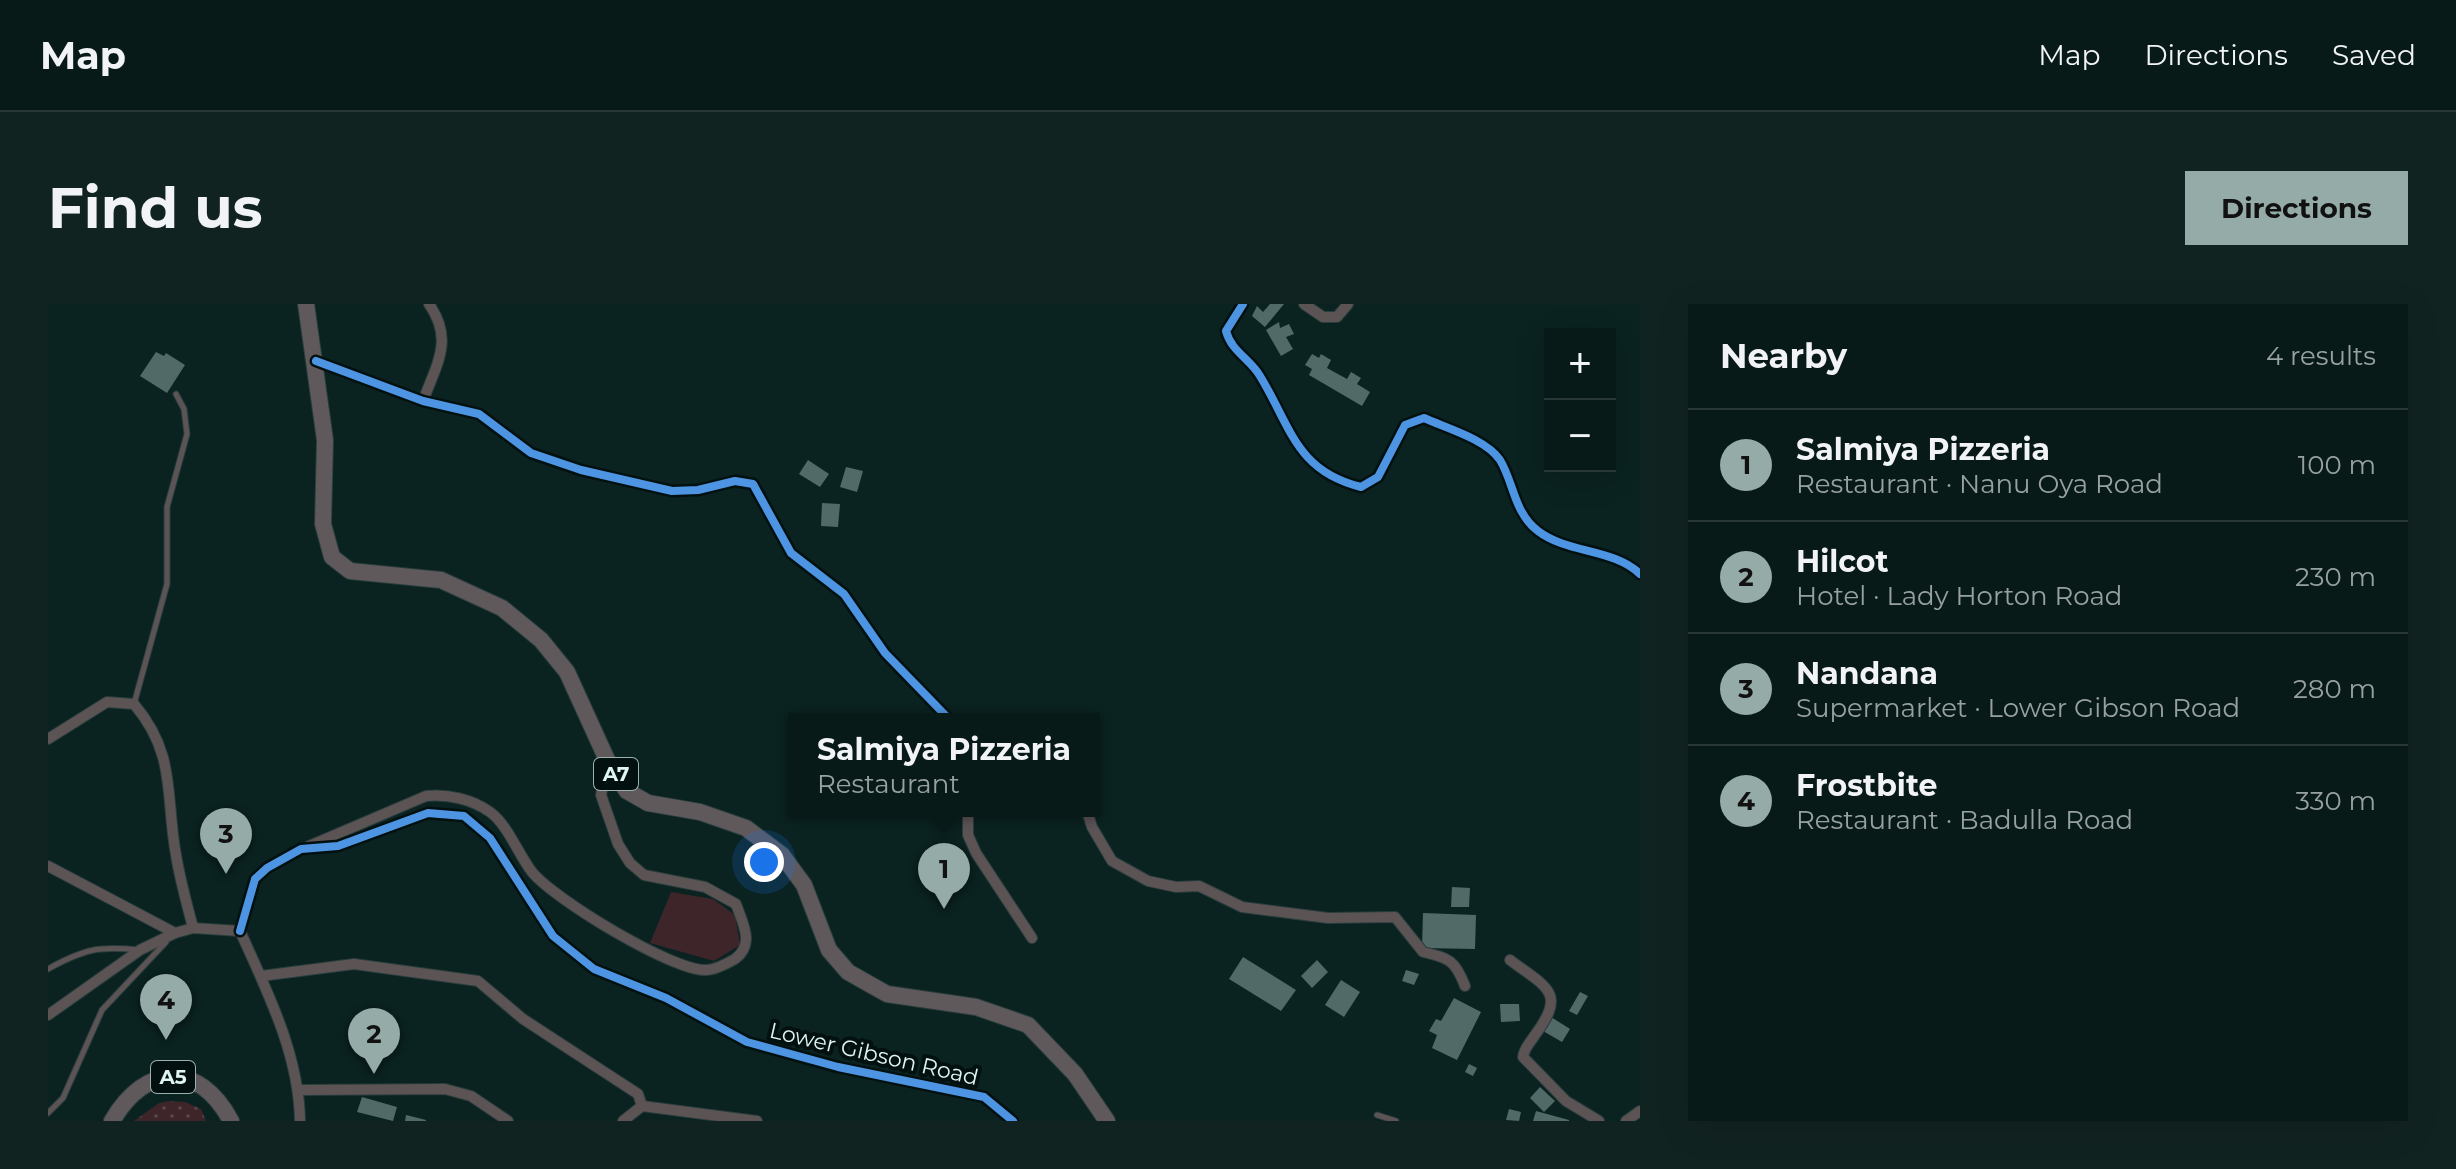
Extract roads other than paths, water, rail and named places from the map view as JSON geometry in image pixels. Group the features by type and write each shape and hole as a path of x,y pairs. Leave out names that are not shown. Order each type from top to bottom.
{"highway":[{"name":"A7","path":"306,304 325,440 323,524 332,557 350,571 441,580 502,608 541,640 567,672 608,762 627,791 648,803 700,812 746,828 782,855 804,885 829,950 848,972 887,994 976,1007 1028,1025 1075,1074 1107,1121"},
{"name":"A5","path":"112,1121 124,1101 139,1087 169,1077 198,1080 218,1097 231,1121"}],"street":[{"path":"423,401 444,336 440,320 429,304"},
{"path":"1243,304 1226,331 1229,343 1258,372 1303,457 1334,481 1361,487 1378,477 1405,425 1424,418 1484,446 1499,459 1512,495 1536,530 1559,543 1630,564 1640,574"},
{"path":"1304,304 1323,317 1337,317 1348,304"},
{"path":"316,361 423,401 479,414 531,453 581,470 672,491 698,490 735,481 753,484 791,553 844,594 885,653 943,713"},
{"path":"48,739 107,702 134,704 153,727 166,762 175,854 193,928"},
{"path":"301,849 426,796 443,794 479,805 493,814 533,873 568,903 673,961 707,970 732,961 744,951 747,937 736,904 705,887 644,875 630,863 618,844 601,795 608,762"},
{"name":"Lower Gibson Road","path":"240,931 255,879 267,868 301,849 338,846 428,813 464,816 490,838 553,936 594,969 666,998 747,1042 838,1067 984,1097 1013,1121"},
{"path":"968,817 968,835 976,853 1032,938"},
{"path":"1089,817 1112,861 1148,881 1176,887 1199,886 1242,907 1328,918 1395,917 1423,952 1446,955 1454,962 1465,986"},
{"path":"48,866 175,933"},
{"path":"48,1015 140,950 175,933 193,928 240,931 261,976 300,1090 300,1121"},
{"path":"1510,960 1544,985 1553,1001 1552,1012 1523,1057 1566,1101 1599,1121"},
{"path":"261,976 354,964 478,981 523,1019 638,1094 642,1106"},
{"path":"300,1090 445,1089 471,1096 508,1121"},
{"path":"623,1121 642,1106 757,1121"},
{"path":"1626,1121 1640,1111"}],"lane":[{"path":"134,704 167,584 167,507 187,434 184,409 176,394"},
{"path":"48,1113 63,1098 102,1010 175,933"},
{"path":"48,969 79,952 102,946 140,950"},
{"path":"1377,1115 1396,1121"}],"place":[{"name":"Nandana","path":"226,874"},
{"name":"Salmiya Pizzeria","path":"944,909"},
{"name":"Frostbite","path":"166,1040"},
{"name":"Hilcot","path":"374,1074"}]}
